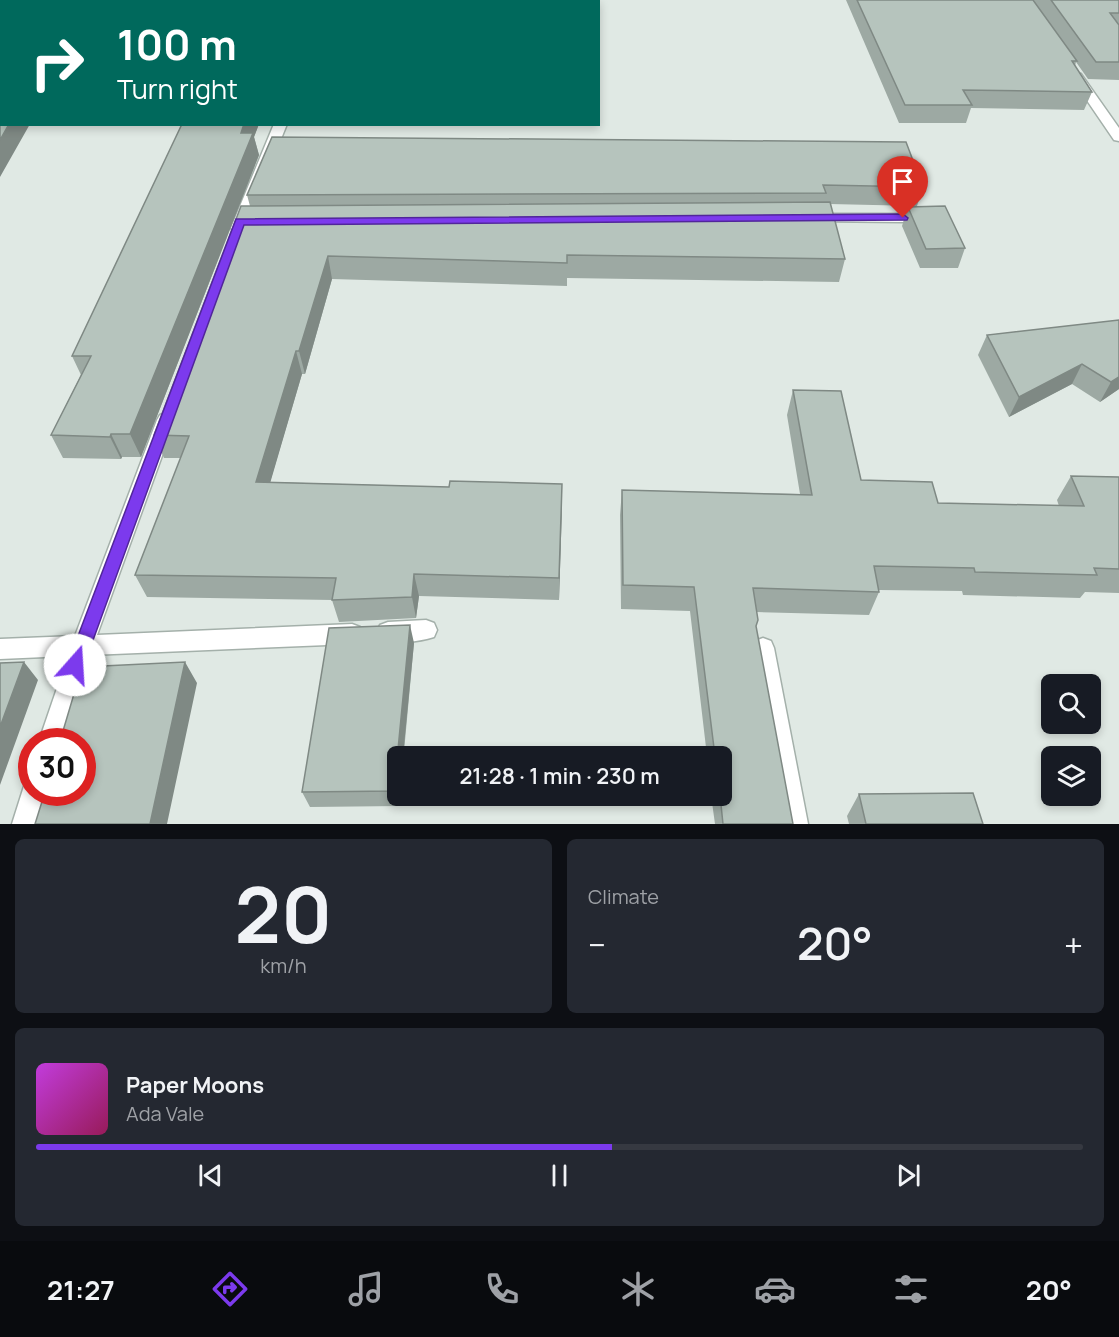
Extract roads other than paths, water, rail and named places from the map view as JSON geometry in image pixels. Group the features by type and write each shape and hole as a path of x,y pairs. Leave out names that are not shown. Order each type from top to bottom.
{"street":[{"path":"1071,69 1119,137"},
{"path":"232,244 246,222 280,126"},
{"path":"796,218 903,218"},
{"path":"55,728 82,646 173,400"},
{"path":"0,649 426,630"},
{"path":"762,648 796,824"},
{"path":"24,824 30,806"}]}
